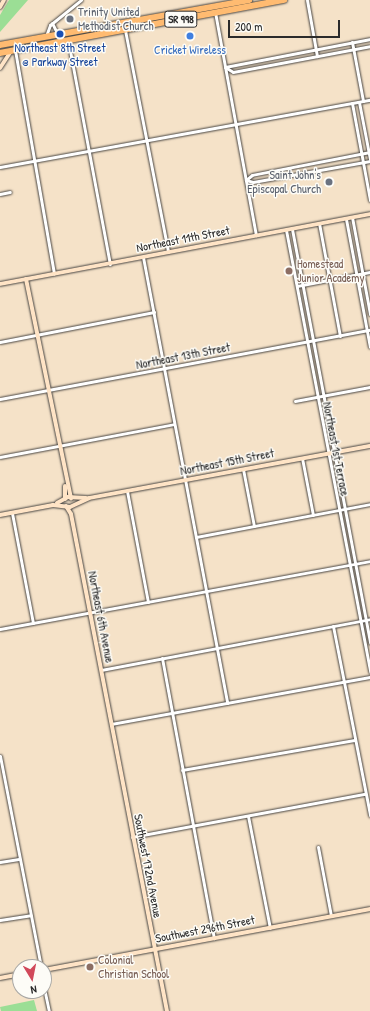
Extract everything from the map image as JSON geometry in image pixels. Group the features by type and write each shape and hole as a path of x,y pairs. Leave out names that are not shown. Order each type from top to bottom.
{"highway":[{"name":"SR 998","path":"0,53 126,30 214,10 249,0"},
{"name":"SR 998","path":"0,45 284,0"},
{"path":"13,51 16,43"}],"street":[{"path":"0,7 4,0"},
{"path":"45,38 52,23 81,0"},
{"path":"307,0 317,56"},
{"path":"214,10 256,235"},
{"path":"52,23 53,30 59,36"},
{"path":"126,30 168,252"},
{"path":"225,67 370,39"},
{"path":"68,40 110,264"},
{"path":"246,180 253,182 370,160 352,42"},
{"path":"225,67 233,72 370,46"},
{"path":"13,51 54,274"},
{"path":"0,68 13,51"},
{"path":"266,58 267,66"},
{"path":"0,167 370,100"},
{"path":"352,103 370,200"},
{"path":"246,180 252,175 369,152"},
{"path":"310,164 312,171"},
{"path":"0,194 10,192"},
{"name":"Northeast 11th Street","path":"0,284 370,214"},
{"path":"352,217 370,314"},
{"path":"346,218 356,275 369,330 370,347"},
{"path":"319,223 340,336"},
{"name":"Northeast 1st Terrace","path":"292,229 370,643"},
{"name":"Northeast 1st Terrace","path":"286,230 370,672"},
{"path":"143,257 227,703"},
{"path":"297,286 370,272"},
{"path":"26,279 65,485 66,506"},
{"path":"0,342 154,312"},
{"name":"Northeast 13th Street","path":"0,399 369,330"},
{"path":"295,401 370,387"},
{"path":"0,457 174,424"},
{"name":"Northeast 15th Street","path":"65,499 89,498 370,446"},
{"path":"302,458 313,515"},
{"path":"243,469 254,526"},
{"path":"0,515 53,505 73,505 65,485"},
{"path":"127,491 148,602"},
{"name":"Northeast 15th Street","path":"73,505 89,498"},
{"path":"53,505 65,499"},
{"path":"196,537 370,504"},
{"name":"Northeast 6th Avenue","path":"71,514 73,505"},
{"name":"Northeast 6th Avenue","path":"66,506 71,514 111,724"},
{"path":"12,513 33,623"},
{"path":"0,629 370,561"},
{"path":"101,670 370,619"},
{"path":"333,626 354,740 370,815"},
{"path":"162,658 214,938"},
{"path":"111,724 370,677"},
{"name":"Southwest 172nd Avenue","path":"111,724 167,1011"},
{"path":"182,770 354,740"},
{"path":"0,756 39,959"},
{"path":"132,837 366,794"},
{"path":"248,816 270,928"},
{"path":"318,847 331,916"},
{"path":"0,862 19,859"},
{"name":"Southwest 296th Street","path":"52,968 370,909"},
{"path":"0,920 31,915"},
{"path":"0,978 12,976"},
{"path":"46,999 49,1011"}],"green space":[{"path":"9,0 28,0 0,32 0,15"},
{"path":"34,1000 37,1011 1,1011 0,1007"}],"place":[{"name":"Trinity United Methodist Church","path":"70,19"},
{"name":"Northeast 8th Street @ Parkway Street","path":"60,34"},
{"name":"Cricket Wireless","path":"190,36"},
{"name":"Saint John's Episcopal Church","path":"329,182"},
{"name":"Homestead Junior Academy","path":"289,271"},
{"name":"Colonial Christian School","path":"90,967"}]}
